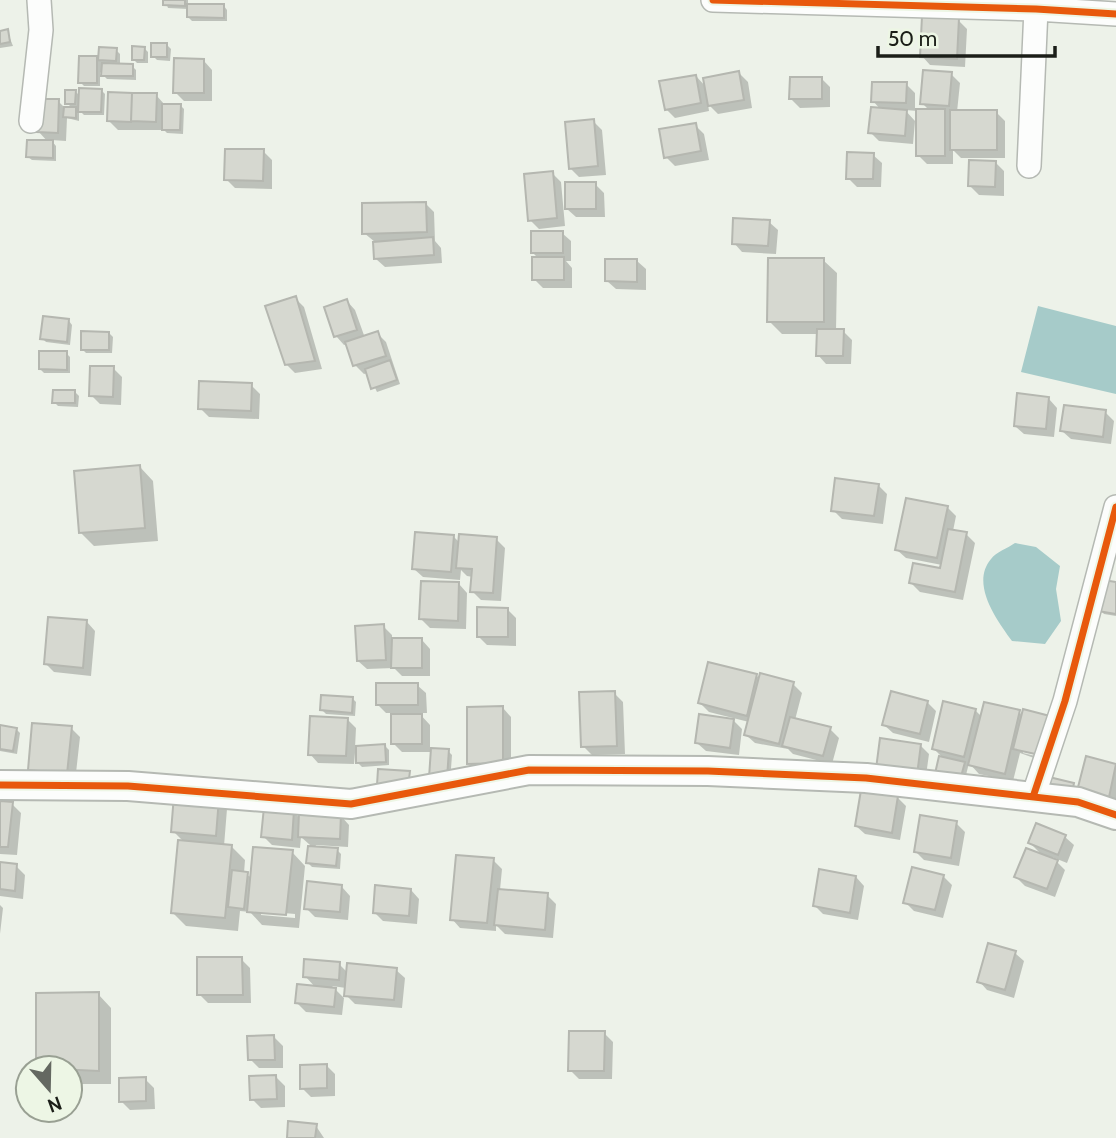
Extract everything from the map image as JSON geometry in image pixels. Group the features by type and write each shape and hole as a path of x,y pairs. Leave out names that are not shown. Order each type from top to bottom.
{"street":[{"path":"31,121 41,30 39,0"},
{"path":"713,0 1036,9 1116,14"},
{"path":"1029,166 1036,9"},
{"path":"1033,797 1065,701 1116,507"},
{"path":"0,785 128,786 351,804 529,769 653,771 866,778 1078,802 1116,815"}],"water":[{"path":"1038,306 1116,326 1116,394 1021,372"},
{"path":"1015,543 1036,547 1060,566 1056,589 1061,621 1045,644 1012,641 999,623 984,590 985,569 991,559"}],"building":[{"path":"163,0 185,0 185,6 163,5"},
{"path":"187,4 224,4 224,18 187,17"},
{"path":"922,16 959,18 957,59 920,57"},
{"path":"8,29 10,42 0,44 0,31"},
{"path":"151,43 167,43 167,57 151,57"},
{"path":"132,46 145,47 144,60 132,60"},
{"path":"99,47 117,48 116,61 98,60"},
{"path":"79,56 97,56 97,83 78,83"},
{"path":"174,58 204,59 204,93 173,93"},
{"path":"102,63 133,64 133,76 101,76"},
{"path":"923,70 952,72 949,106 920,104"},
{"path":"739,71 744,100 708,106 703,78"},
{"path":"696,75 701,103 665,110 659,81"},
{"path":"790,77 822,77 822,99 789,99"},
{"path":"872,82 907,82 906,103 871,102"},
{"path":"79,88 102,89 101,112 78,112"},
{"path":"65,90 76,90 75,104 65,104"},
{"path":"108,92 132,93 131,122 107,121"},
{"path":"132,93 157,93 156,122 131,121"},
{"path":"37,99 59,99 58,133 37,132"},
{"path":"162,104 181,104 180,130 162,130"},
{"path":"64,107 76,107 76,118 63,117"},
{"path":"871,107 907,110 905,136 868,133"},
{"path":"916,109 945,109 945,156 916,156"},
{"path":"950,110 997,110 997,150 950,150"},
{"path":"594,119 598,166 569,169 565,122"},
{"path":"696,123 701,151 664,158 659,129"},
{"path":"27,140 53,140 53,158 26,157"},
{"path":"225,149 264,149 263,181 224,180"},
{"path":"847,152 874,153 873,179 846,179"},
{"path":"969,160 996,161 995,187 968,186"},
{"path":"553,171 557,218 528,221 524,174"},
{"path":"565,182 596,182 596,209 565,209"},
{"path":"426,202 427,232 362,234 362,203"},
{"path":"733,218 770,220 768,246 732,244"},
{"path":"531,231 563,231 563,253 531,253"},
{"path":"433,237 434,255 374,259 373,242"},
{"path":"532,257 564,257 564,280 532,280"},
{"path":"768,258 824,258 824,322 767,322"},
{"path":"605,259 637,259 637,282 605,281"},
{"path":"296,296 315,361 285,365 265,306"},
{"path":"347,299 357,330 334,337 324,307"},
{"path":"43,316 69,319 67,342 40,339"},
{"path":"817,329 844,329 843,356 816,356"},
{"path":"81,331 109,332 109,350 81,350"},
{"path":"378,331 386,356 353,366 345,342"},
{"path":"39,351 67,351 67,370 39,369"},
{"path":"390,360 397,380 371,389 365,369"},
{"path":"90,366 114,366 113,397 89,396"},
{"path":"199,381 252,383 251,411 198,409"},
{"path":"53,390 75,390 75,403 52,403"},
{"path":"1017,393 1049,397 1046,429 1014,426"},
{"path":"1064,405 1106,410 1103,437 1060,431"},
{"path":"140,465 145,528 79,533 74,471"},
{"path":"835,478 879,484 874,516 831,511"},
{"path":"906,498 948,506 937,558 895,550"},
{"path":"948,529 967,532 955,592 909,583 913,563 940,568"},
{"path":"415,532 454,535 451,572 412,569"},
{"path":"459,534 497,537 493,593 470,592 472,569 456,568"},
{"path":"1103,580 1116,582 1116,614 1098,611"},
{"path":"421,581 459,582 458,621 419,619"},
{"path":"477,607 508,608 508,637 477,637"},
{"path":"48,617 87,620 83,668 44,664"},
{"path":"384,624 386,660 357,661 355,626"},
{"path":"392,638 422,638 422,668 391,668"},
{"path":"708,662 757,674 747,716 698,703"},
{"path":"760,673 794,682 779,744 744,735"},
{"path":"376,683 418,683 418,705 376,705"},
{"path":"615,691 617,746 581,747 579,692"},
{"path":"891,691 928,701 920,734 882,725"},
{"path":"321,695 353,697 352,713 320,710"},
{"path":"943,701 976,709 964,757 932,749"},
{"path":"984,702 1020,710 1005,774 968,765"},
{"path":"503,706 503,763 467,764 467,707"},
{"path":"1023,709 1050,716 1040,755 1013,749"},
{"path":"391,714 422,714 422,744 391,744"},
{"path":"699,714 734,719 730,748 695,743"},
{"path":"310,716 348,718 346,756 308,755"},
{"path":"790,717 831,727 823,756 782,746"},
{"path":"32,723 72,726 67,774 28,770"},
{"path":"0,725 17,728 13,751 0,749"},
{"path":"880,738 921,744 917,775 876,769"},
{"path":"385,744 386,762 356,763 356,746"},
{"path":"431,748 449,749 447,779 429,778"},
{"path":"939,756 965,762 959,784 934,778"},
{"path":"1086,756 1116,764 1108,802 1076,795"},
{"path":"378,769 410,771 408,787 377,785"},
{"path":"1049,777 1074,783 1071,798 1046,792"},
{"path":"861,790 898,796 892,833 855,826"},
{"path":"174,795 219,798 216,836 171,832"},
{"path":"0,801 13,802 8,847 0,847"},
{"path":"264,807 294,810 292,840 261,837"},
{"path":"299,812 341,814 340,839 298,837"},
{"path":"920,815 957,821 951,858 914,852"},
{"path":"1036,823 1066,835 1058,855 1028,843"},
{"path":"178,840 232,845 225,918 171,913"},
{"path":"308,846 338,848 336,866 306,863"},
{"path":"253,847 293,850 286,915 247,912"},
{"path":"1026,848 1058,860 1047,889 1014,877"},
{"path":"456,855 494,858 487,923 450,920"},
{"path":"0,862 17,864 15,891 0,889"},
{"path":"912,867 944,875 935,910 903,903"},
{"path":"819,869 856,876 850,913 813,906"},
{"path":"232,870 248,872 244,909 228,907"},
{"path":"307,881 342,885 340,912 304,909"},
{"path":"375,885 411,889 409,916 373,913"},
{"path":"498,889 548,893 545,930 494,925"},
{"path":"988,943 1016,951 1005,990 977,982"},
{"path":"197,957 242,957 243,995 197,995"},
{"path":"304,959 340,962 339,980 303,977"},
{"path":"347,963 397,968 394,1000 344,996"},
{"path":"297,984 336,988 334,1007 295,1003"},
{"path":"99,992 99,1071 84,1070 84,1054 36,1054 36,993"},
{"path":"569,1031 605,1031 604,1071 568,1071"},
{"path":"274,1035 275,1060 248,1060 247,1036"},
{"path":"327,1064 327,1088 300,1089 300,1065"},
{"path":"276,1075 277,1099 250,1100 249,1076"},
{"path":"146,1077 146,1101 119,1102 119,1078"},
{"path":"288,1121 317,1124 315,1138 287,1138"}],"cycle path":[{"path":"713,0 1036,9 1116,14"},
{"path":"1033,797 1065,701 1116,507"},
{"path":"0,785 128,786 351,804 529,770 708,771 866,778 1078,802 1116,815"}]}
